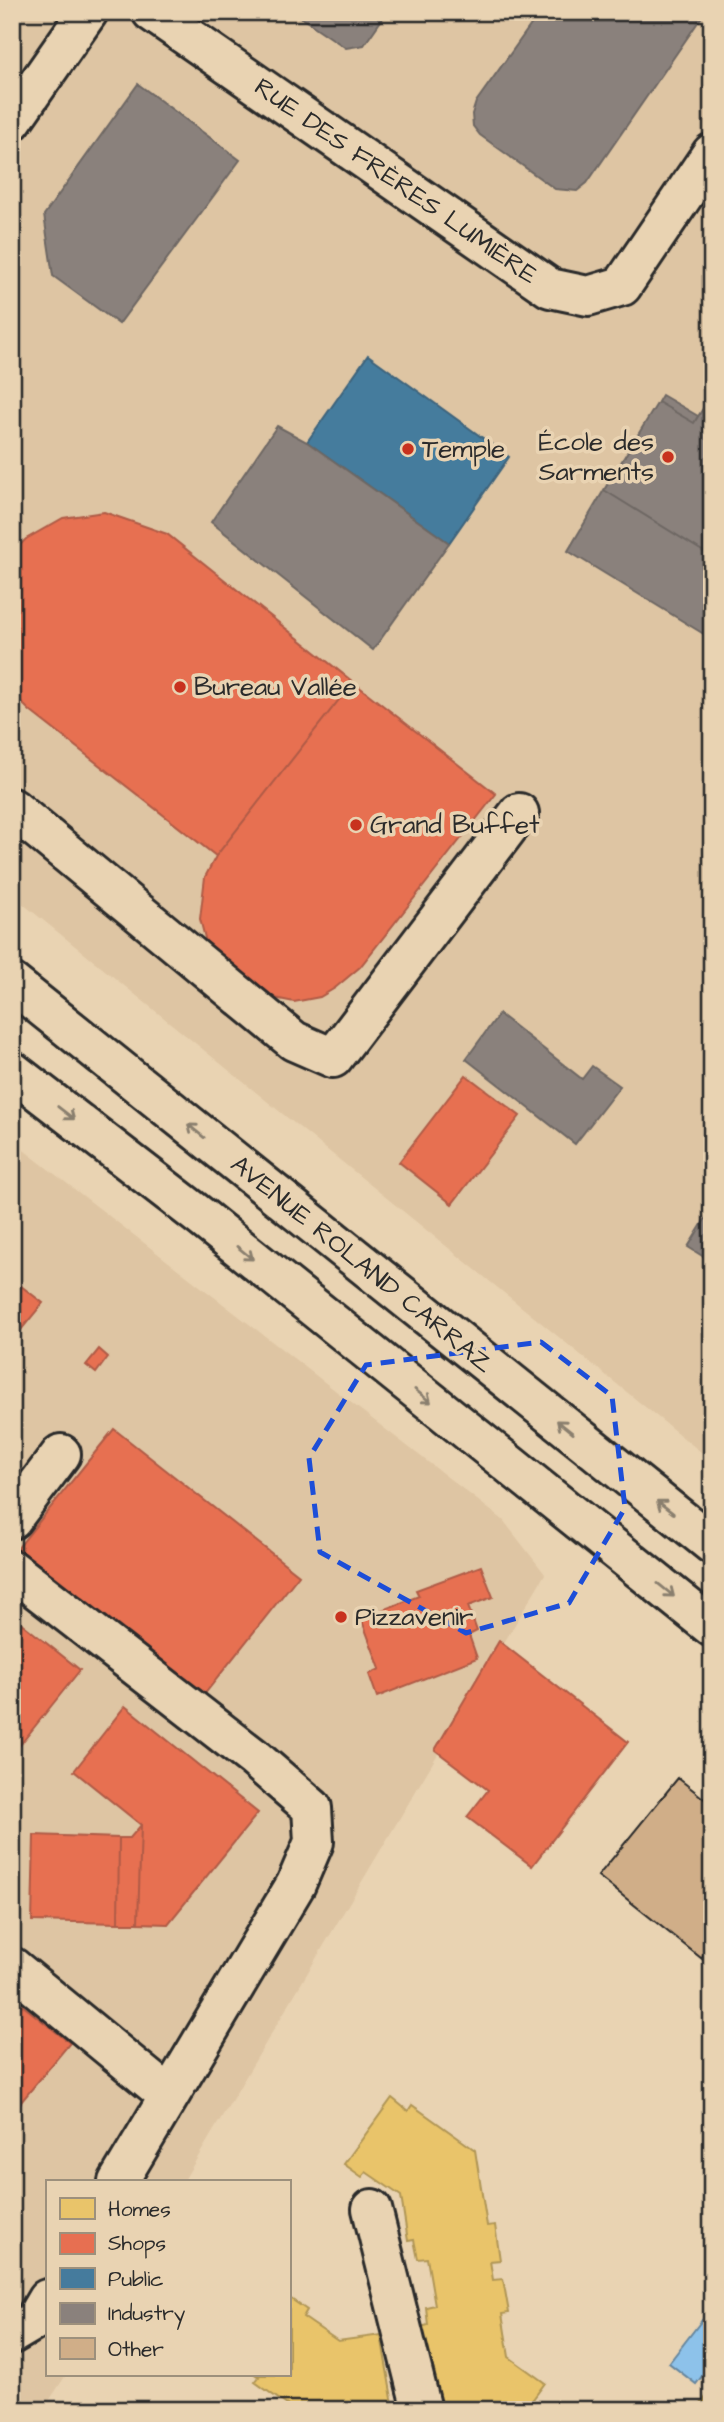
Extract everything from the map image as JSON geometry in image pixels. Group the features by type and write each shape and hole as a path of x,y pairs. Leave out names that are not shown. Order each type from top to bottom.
{"main road":[{"path":"12,121 89,12"},
{"name":"RUE DES FRÈRES LUMIÈRE","path":"152,12 550,288 589,296 622,286 712,153"},
{"path":"12,807 294,1041 332,1058 519,813"},
{"name":"AVENUE ROLAND CARRAZ","path":"12,983 712,1544"},
{"path":"12,1071 201,1217 712,1627"},
{"path":"12,1519 61,1454"},
{"path":"12,1570 253,1757 312,1808 314,1842 296,1884 119,2180"},
{"path":"12,1967 169,2096"},
{"path":"372,2209 422,2410"},
{"path":"12,2334 34,2321 46,2302"}],"highlighted area":[{"path":"541,1342 612,1396 625,1508 569,1603 466,1633 320,1552 309,1458 366,1365"}],"shaded area":[{"path":"12,12 712,12 712,1461 12,895"},
{"path":"12,1141 503,1520 545,1574 184,2180 46,2180 46,2376 65,2376 43,2410 12,2410"}],"water":[{"path":"709,2311 712,2313 712,2363 696,2384 669,2363"}],"building: Homes":[{"path":"392,2098 408,2111 412,2105 475,2150 487,2226 495,2225 500,2260 490,2261 493,2280 503,2279 509,2313 502,2314 509,2357 545,2383 525,2410 443,2410 434,2404 421,2327 428,2325 426,2307 435,2305 427,2258 418,2259 414,2240 408,2241 401,2196 366,2172 362,2177 344,2164"},
{"path":"290,2300 307,2310 303,2317 338,2341 381,2335 394,2410 294,2410 255,2382 258,2376 290,2376"},
{"path":"708,2394 712,2397 712,2410 697,2410"}],"building: Shops":[{"name":"Bureau Vallée","path":"104,512 167,534 353,682 216,856 30,711 12,693 12,553 26,539 63,518"},
{"name":"Grand Buffet","path":"353,682 496,794 360,967 335,988 320,997 294,1002 255,994 216,960 206,942 200,919 205,877 216,856"},
{"path":"466,1075 520,1116 452,1204 399,1162"},
{"path":"12,1279 43,1303 12,1341"},
{"path":"99,1349 108,1357 96,1373 86,1365"},
{"path":"114,1429 299,1575 203,1696 17,1549"},
{"path":"481,1566 493,1597 468,1606 477,1631 469,1635 477,1658 377,1697 369,1674 380,1669 361,1618 419,1596 416,1590"},
{"path":"15,1618 80,1670 12,1755 12,1621"},
{"path":"499,1641 628,1742 532,1866 467,1817 488,1790 435,1750"},
{"path":"125,1706 258,1813 168,1924 138,1923 141,1825 74,1771"},
{"path":"141,1825 138,1923 118,1923 119,1838 130,1838"},
{"path":"34,1835 119,1838 118,1923 32,1921"},
{"path":"12,1997 70,2043 12,2113"}],"building: Public":[{"name":"Temple","path":"368,355 509,457 449,543 307,442"}],"building: Industry":[{"path":"293,12 387,12 364,45 346,48"},
{"path":"540,12 705,12 587,183 577,191 555,189 480,135 473,126 472,114 476,102"},
{"path":"138,84 240,160 119,324 53,276 44,215"},
{"name":"École des Sarments","path":"712,394 712,557 604,490 658,402 694,423"},
{"path":"662,395 698,416 694,423 658,402"},
{"path":"277,426 307,442 449,543 373,650 211,522"},
{"path":"604,490 712,557 712,639 568,551"},
{"path":"499,1014 582,1079 592,1066 620,1086 575,1144 466,1059"},
{"path":"712,1208 712,1262 688,1247"}],"building: Other":[{"path":"678,1778 712,1805 712,1944 701,1958 598,1876"},
{"path":"712,1944 712,1967 701,1958"}],"place":[{"name":"Temple","path":"408,449"},
{"name":"École des Sarments","path":"668,457"},
{"name":"Bureau Vallée","path":"180,687"},
{"name":"Grand Buffet","path":"356,825"},
{"name":"Pizzavenir","path":"341,1617"}]}
